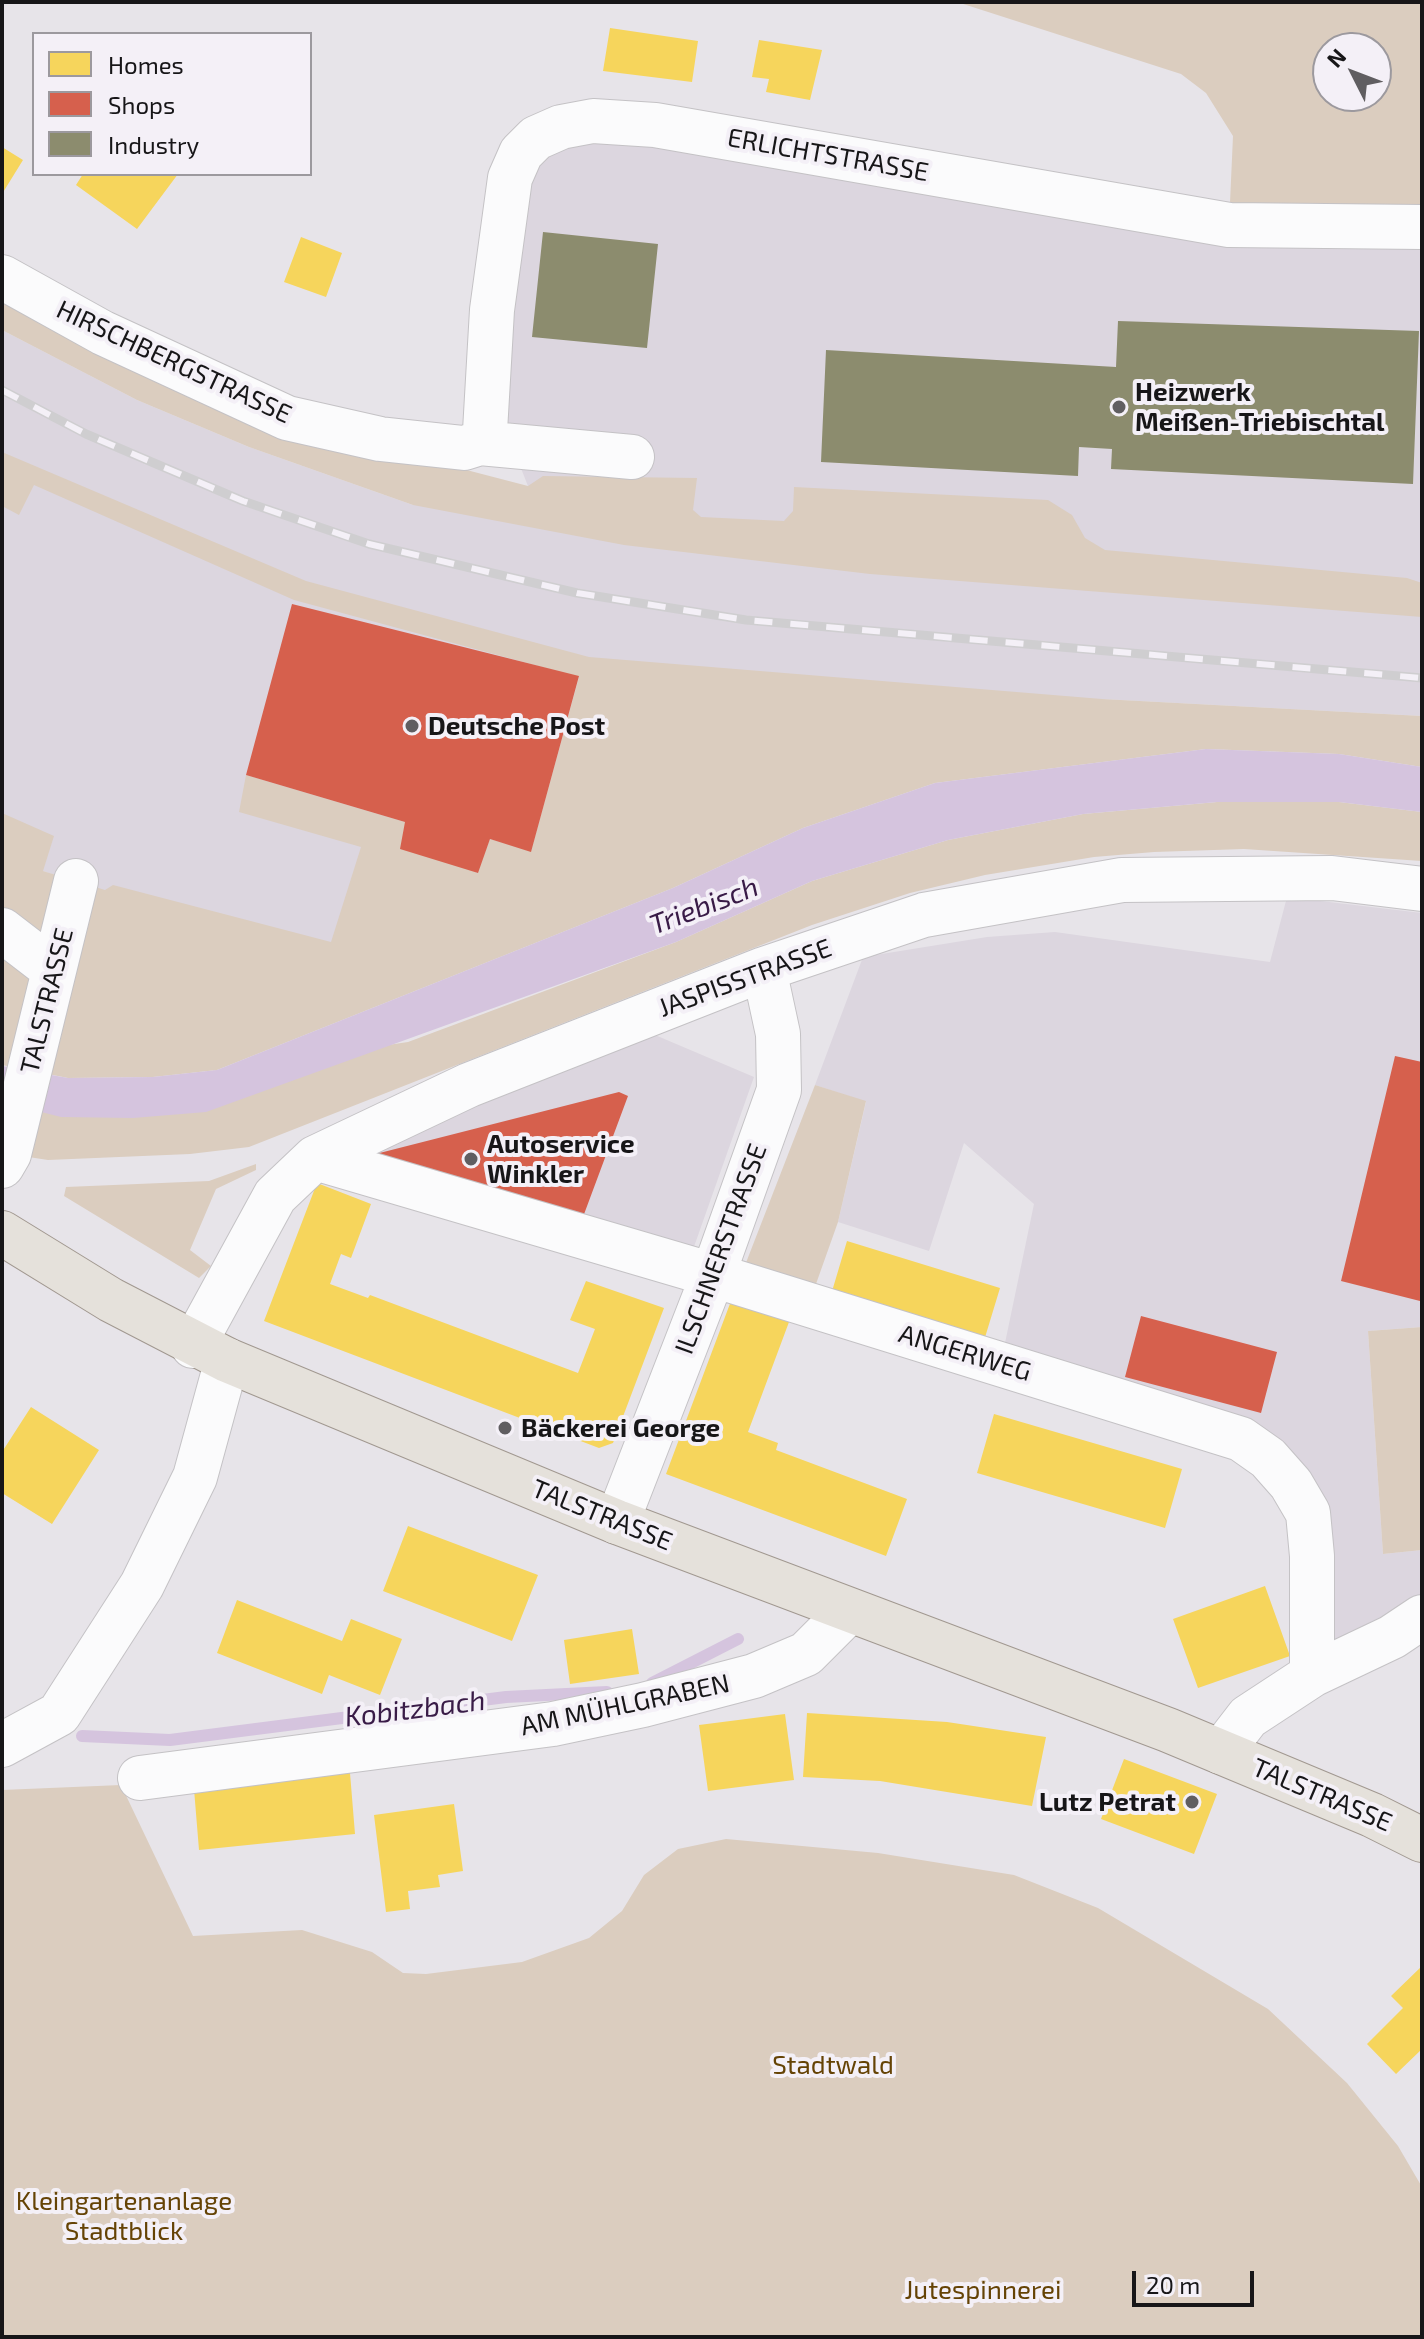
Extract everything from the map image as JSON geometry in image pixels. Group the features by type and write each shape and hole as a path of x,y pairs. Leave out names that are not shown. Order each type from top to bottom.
{"main road":[{"name":"TALSTRASSE","path":"2,1233 210,1353 617,1522 1221,1752 1422,1840"}],"street":[{"name":"ERLICHTSTRASSE","path":"482,437 492,310 510,178 521,153 536,138 561,127 593,121 655,125 1229,225 1422,227"},
{"name":"HIRSCHBERGSTRASSE","path":"2,277 103,333 287,418 380,439 464,448 482,437 632,457"},
{"name":"JASPISSTRASSE","path":"2,1745 59,1714 142,1585 195,1477 210,1353 275,1196 315,1158 469,1085 764,969 924,915 1122,880 1332,878 1422,889"},
{"name":"TALSTRASSE","path":"6,1160 76,881"},
{"path":"2,930 54,970"},
{"name":"ILSCHNERSTRASSE","path":"617,1522 713,1275 779,1090 778,1034 764,969"},
{"name":"ANGERWEG","path":"315,1158 713,1275 1241,1439 1268,1458 1291,1484 1308,1513 1312,1556 1312,1675"},
{"name":"AM MÜHLGRABEN","path":"140,1778 553,1724 643,1705 754,1676 806,1654 849,1611"},
{"path":"1312,1675 1392,1637 1422,1617"},
{"name":"TALSTRASSE","path":"1221,1752 1248,1717 1312,1675"}],"shaded area":[{"path":"593,121 1229,225 1422,227 1422,716 1102,699 766,724 333,972 43,871 2,843 2,330 137,400 249,447 413,505 528,486 499,413 528,183 551,151"},
{"path":"1287,897 1422,913 1422,1327 1368,1331 1383,1554 1422,1550 1422,1605 1323,1648 1293,1456 1010,1350 1005,1343 1034,1204 964,1143 929,1251 838,1222 866,1102 815,1085 863,957 987,937 1055,932 1270,962"},
{"path":"655,1035 754,1077 690,1258 349,1156"}],"green space":[{"path":"957,2 1422,3 1422,227 1229,225 1233,136 1206,93 1181,74"},
{"path":"2,296 455,467 528,486 543,476 697,478 693,510 701,517 784,521 793,511 794,487 1048,500 1072,515 1085,538 1105,550 1407,578 1422,583 1422,617 870,574 624,545 413,505 249,447 137,400 2,330"},
{"path":"2,452 306,581 589,657 1102,699 1422,716 1422,767 1339,754 1206,749 935,783 803,828 673,888 217,1070 153,1077 68,1078 2,1065 2,813 54,836 43,871 105,890 113,885 331,942 361,847 239,812 246,775 405,822 477,873 490,839 531,851 579,677 294,600 34,485 19,515 2,506"},
{"path":"1217,802 1339,802 1422,812 1422,861 1244,849 1094,857 985,875 910,893 812,925 249,1147 190,1154 48,1160 9,1154 2,1102 408,1042 676,942 812,881 948,840 1083,814"},
{"path":"815,1085 866,1101 838,1222 811,1298 742,1273"},
{"path":"256,1164 256,1170 216,1189 190,1250 211,1266 199,1278 64,1196 66,1187 209,1181"},
{"path":"1422,1327 1422,1550 1383,1554 1368,1331"},
{"name":"Stadtwald","path":"121,1785 193,1936 302,1930 372,1952 403,1973 426,1974 522,1962 589,1938 622,1911 644,1875 678,1849 726,1839 878,1853 1014,1875 1098,1908 1268,2009 1347,2083 1398,2146 1422,2187 1422,2337 2,2337 2,1790"}],"water":[{"name":"Triebisch","path":"1206,749 1339,754 1422,767 1422,812 1339,802 1217,802 1083,814 948,840 812,881 676,942 206,1112 133,1118 61,1117 2,1102 2,1066 68,1078 153,1077 217,1070 673,888 803,828 935,783"}],"building: Homes":[{"path":"610,28 698,41 692,82 603,71"},
{"path":"759,40 822,50 810,100 766,92 769,79 752,77"},
{"path":"2,147 23,160 2,194"},
{"path":"82,176 177,176 137,229 76,185"},
{"path":"301,237 342,253 326,297 284,282"},
{"path":"317,1183 371,1204 351,1258 341,1254 330,1284 368,1298 370,1295 578,1373 595,1329 570,1320 586,1281 664,1308 613,1443 599,1448 264,1321"},
{"path":"847,1241 1000,1288 983,1344 830,1298"},
{"path":"731,1301 789,1322 748,1432 778,1443 776,1450 907,1499 886,1556 666,1474"},
{"path":"31,1407 99,1450 52,1524 2,1493 2,1452"},
{"path":"994,1414 1182,1469 1165,1528 977,1473"},
{"path":"408,1526 538,1575 512,1641 383,1591"},
{"path":"1265,1586 1290,1656 1198,1688 1173,1619"},
{"path":"237,1600 342,1641 351,1619 402,1639 380,1695 329,1675 322,1694 217,1653"},
{"path":"632,1629 639,1674 570,1684 564,1640"},
{"path":"807,1713 947,1722 1046,1737 1032,1806 880,1781 803,1777"},
{"path":"785,1714 794,1780 708,1791 699,1725"},
{"path":"1124,1759 1217,1794 1194,1854 1101,1819"},
{"path":"350,1773 355,1834 199,1850 194,1789"},
{"path":"454,1804 463,1871 438,1875 440,1887 408,1891 410,1909 386,1912 374,1815"},
{"path":"1422,1966 1422,2049 1396,2074 1367,2044 1403,2008 1391,1996"}],"building: Shops":[{"name":"Deutsche Post","path":"292,604 579,676 531,852 490,839 478,873 400,849 405,822 246,775"},
{"path":"1395,1056 1422,1062 1420,1301 1341,1281"},
{"path":"619,1092 628,1096 580,1225 356,1159"},
{"path":"1141,1316 1277,1352 1261,1413 1125,1377"}],"building: Industry":[{"path":"543,232 658,244 647,348 532,337"},
{"name":"Heizwerk Meißen-Triebischtal","path":"1118,321 1419,331 1413,484 1111,469 1112,449 1079,447 1078,476 821,462 826,350 1116,367"}],"waterway":[{"name":"Kobitzbach","path":"652,1683 738,1639"},
{"name":"Kobitzbach","path":"82,1736 170,1740 506,1697 607,1692"}],"railway":[{"path":"2,390 86,434 243,501 369,544 577,593 746,620 1422,678"}],"place":[{"name":"Heizwerk Meißen-Triebischtal","path":"1119,407"},
{"name":"Deutsche Post","path":"412,726"},
{"name":"Autoservice Winkler","path":"471,1159"},
{"name":"Bäckerei George","path":"505,1428"},
{"name":"Lutz Petrat","path":"1192,1802"}],"park label":[{"name":"Kleingartenanlage Stadtblick","path":"124,2216"},
{"name":"Jutespinnerei","path":"983,2290"}]}
